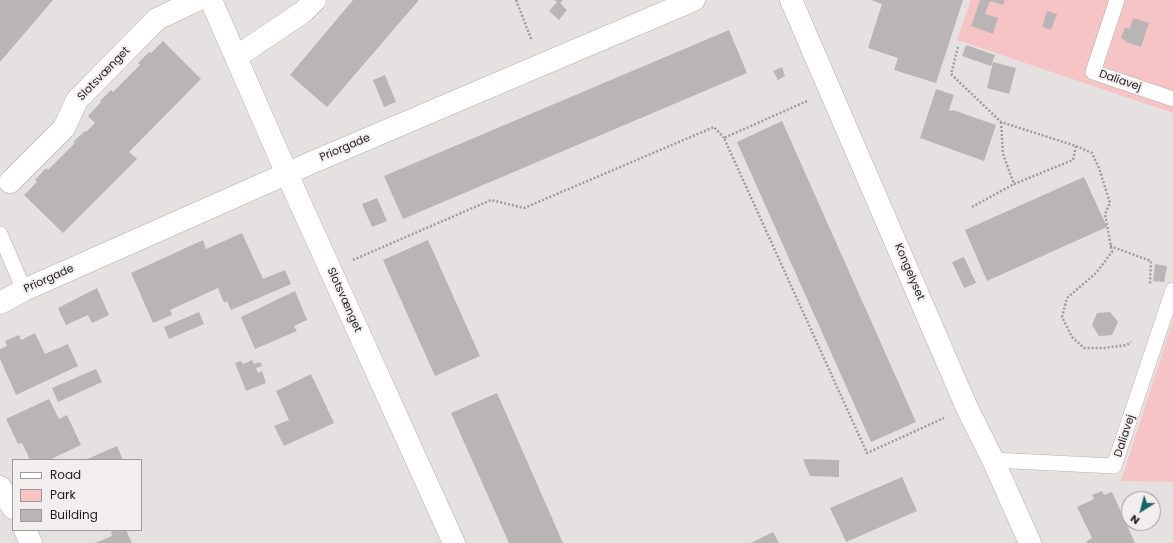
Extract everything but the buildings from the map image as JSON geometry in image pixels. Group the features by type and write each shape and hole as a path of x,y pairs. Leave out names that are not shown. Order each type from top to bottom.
{"street":[{"name":"Slotsvænget","path":"10,182 64,128 77,100 157,19 197,0"},
{"name":"Slotsvænget","path":"211,0 287,174 454,543"},
{"path":"236,57 302,12 315,0"},
{"name":"Priorgade","path":"0,303 24,290 287,174 541,64 694,0"},
{"name":"Kongelyset","path":"791,0 967,408 993,460 1030,543"},
{"path":"0,487 12,506"},
{"path":"25,531 31,543"}],"lane":[{"name":"Daliavej","path":"1117,0 1093,72 1173,99"},
{"path":"0,234 24,290"},
{"name":"Daliavej","path":"993,460 1114,466 1173,290"}],"path":[{"path":"516,0 541,64"},
{"path":"958,47 950,74 1001,122 1076,146 1092,154 1099,168 1110,203 1105,214 1112,252 1096,273 1067,298 1062,317 1072,337 1084,348 1104,348 1127,345 1136,338"},
{"path":"724,138 830,91"},
{"path":"1001,122 1003,154 1014,184"},
{"path":"330,270 491,200 524,208 714,127 724,138 867,453 967,408"},
{"path":"972,207 1014,184 1073,160 1076,146"},
{"path":"1110,246 1151,261 1150,290"}],"green space":[{"path":"971,0 1173,0 1173,113 957,40"},
{"path":"1173,320 1173,482 1121,481"}]}
